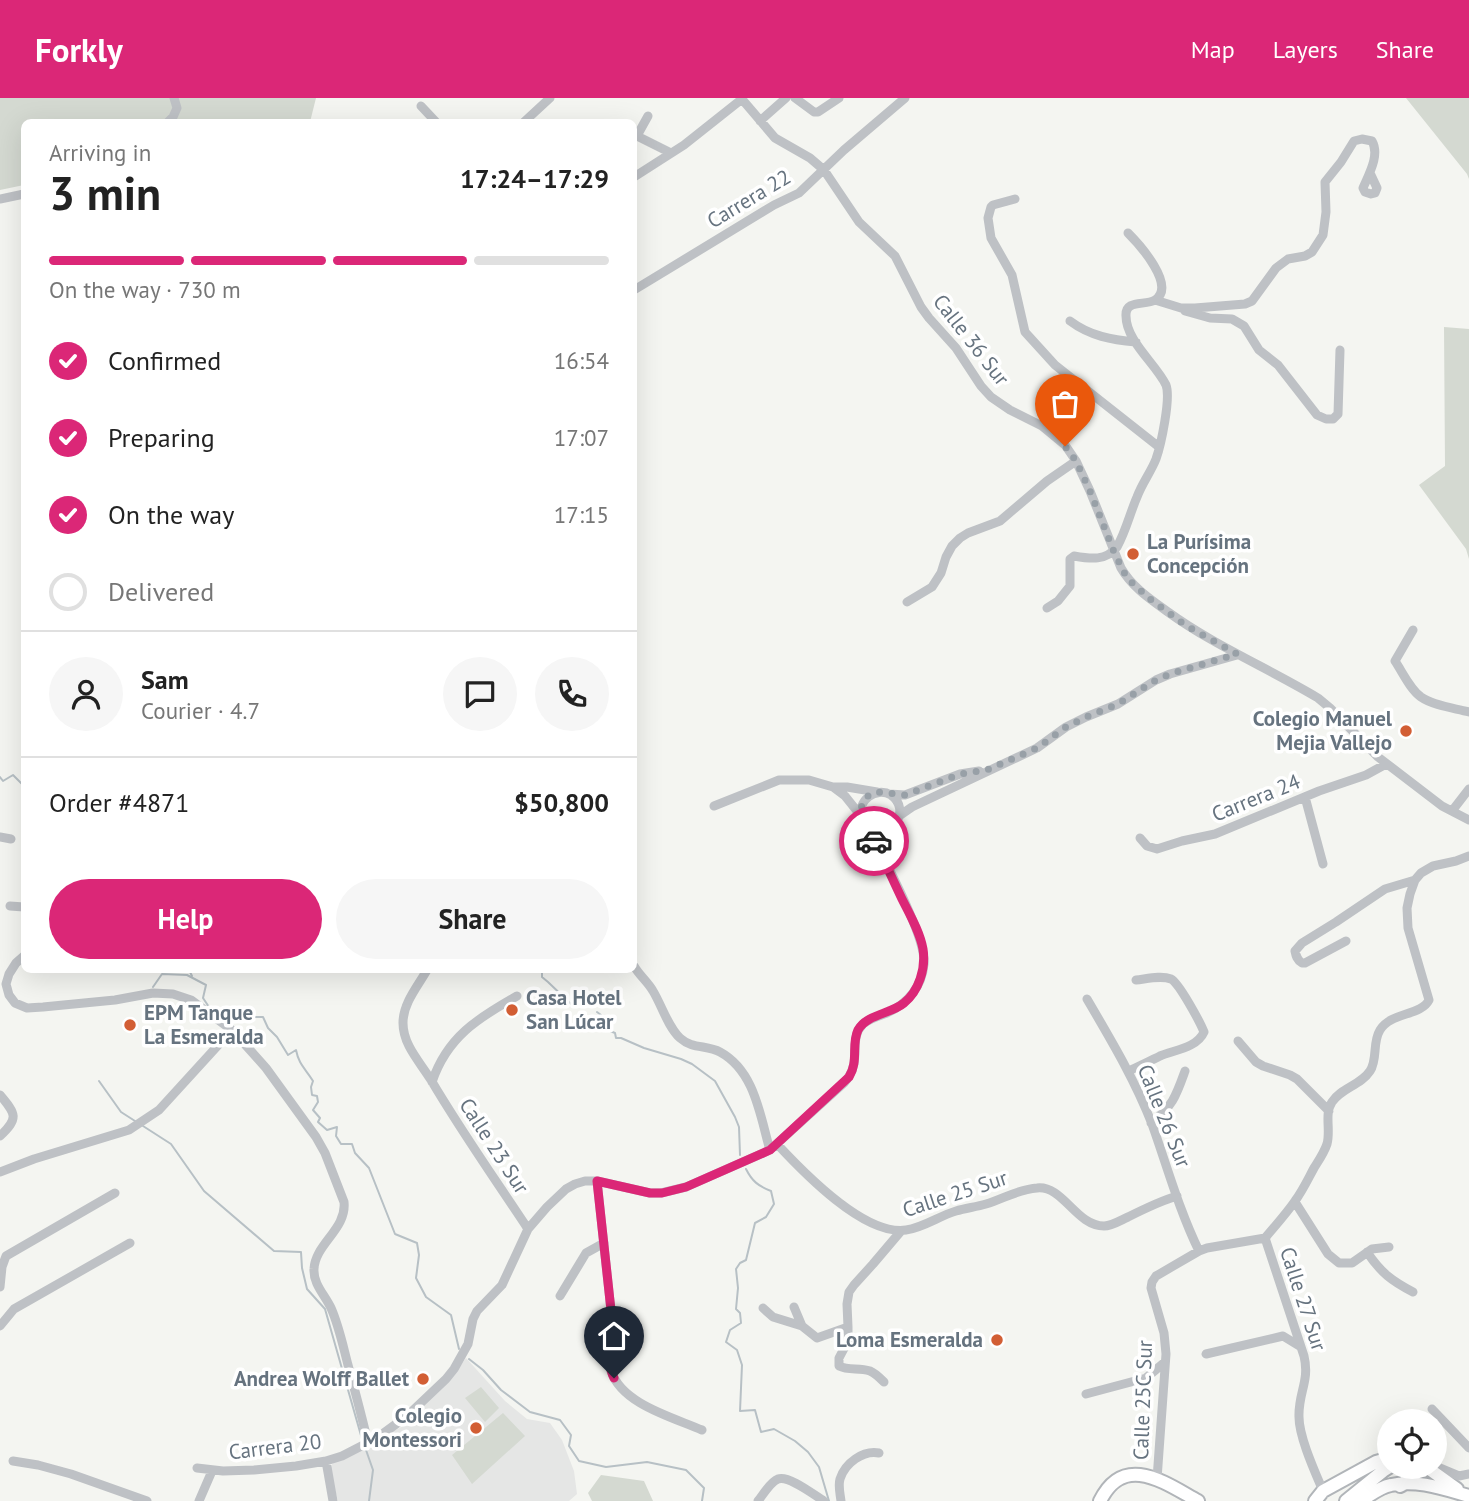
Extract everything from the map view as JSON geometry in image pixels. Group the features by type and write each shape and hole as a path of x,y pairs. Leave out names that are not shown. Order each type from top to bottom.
{"street":[{"path":"171,119 177,108 174,98"},
{"path":"527,119 550,98"},
{"path":"760,121 786,98"},
{"path":"795,98 814,112 839,98"},
{"name":"Carrera 22","path":"637,288 755,216 799,193 905,98"},
{"path":"637,175 742,99"},
{"name":"Calle 36 Sur","path":"742,99 775,138 810,158 824,170 859,222 895,256 921,307 956,348 991,397 1042,426 1065,446 1076,461 1127,578 1185,625 1318,698 1386,764 1442,806 1469,820"},
{"path":"421,106 433,119"},
{"path":"648,117 638,134 639,137 671,153"},
{"path":"1047,608 1058,601 1070,586 1070,559 1074,556 1098,558 1114,552 1136,497 1157,457 1166,415 1167,389 1136,342 1125,318 1126,312 1132,305 1155,300 1181,308 1245,304 1252,301 1276,268 1288,259 1306,256 1312,252 1323,235 1326,212 1325,182 1358,139 1373,141 1375,145 1376,154 1370,173"},
{"path":"0,199 21,195"},
{"path":"1015,199 993,205 988,218 991,238 1012,275 1025,332 1055,365 1159,447"},
{"path":"1128,233 1158,271 1162,288 1155,300"},
{"path":"1181,308 1186,312 1210,318 1232,319 1244,326 1259,350 1278,365 1317,415 1326,419 1333,419 1338,414 1340,350"},
{"path":"1070,321 1082,330 1099,336 1136,342"},
{"path":"907,602 932,587 952,546 960,538 1000,521 1047,481 1076,461"},
{"path":"1413,630 1395,661 1411,686 1421,697 1433,703 1469,712"},
{"path":"833,787 845,796 873,830 887,830 893,827 899,816 912,807 1037,748 1066,727 1118,704 1156,680 1237,654"},
{"name":"Carrera 24","path":"1139,838 1147,846 1157,849 1215,834 1366,775 1386,764"},
{"path":"714,806 779,780 809,780 833,787 899,795 913,793 960,774 987,770"},
{"path":"1452,811 1469,789"},
{"path":"861,816 864,800 870,794 878,792"},
{"path":"889,794 898,804 899,816"},
{"path":"1305,797 1323,864"},
{"name":"Carrera 20","path":"197,1468 212,1471 296,1466 326,1461 368,1443 407,1416 446,1380 468,1344 477,1311 502,1285 528,1229 566,1189 585,1181 597,1181 650,1193 672,1191 709,1178 774,1147 849,1077 855,1063 856,1037 862,1025 905,1003 920,980 924,964 923,949 917,932 867,825"},
{"path":"883,857 887,830"},
{"path":"0,837 11,839"},
{"path":"1199,1251 1265,1238 1295,1202 1324,1152 1328,1111 1335,1098 1369,1072 1374,1064 1375,1042 1382,1027 1400,1015 1421,1008 1429,1000 1408,928 1407,908 1415,880 1433,866 1469,856"},
{"path":"1346,941 1305,963 1296,956 1295,951 1302,943 1385,890 1415,880"},
{"path":"10,906 21,907"},
{"path":"21,959 9,974 6,984 15,1003 27,1007 115,1000 153,993 173,993 191,1000 232,1030 266,1068 316,1137 325,1153 345,1210 315,1261 313,1270 315,1280 338,1326 368,1443"},
{"name":"Calle 25 Sur","path":"637,970 652,988 678,1036 688,1044 719,1051 743,1072 774,1147 846,1207 865,1219 901,1231 1040,1187 1048,1189 1090,1222 1108,1226 1177,1196"},
{"name":"Calle 23 Sur","path":"425,973 405,1007 403,1024 412,1052 528,1229"},
{"path":"1129,1071 1194,1043 1203,1037 1204,1032 1172,980 1136,980"},
{"path":"432,1082 441,1060 454,1041 478,1020 517,996"},
{"name":"Calle 26 Sur","path":"1087,999 1129,1071 1151,1123 1187,1226 1199,1251"},
{"path":"0,1172 129,1130 159,1110 232,1030"},
{"path":"1238,1041 1256,1062 1297,1079 1328,1111"},
{"path":"1151,1123 1173,1102 1185,1071"},
{"path":"0,1095 14,1116 13,1123 0,1136"},
{"path":"597,1181 614,1338 609,1361 610,1370 634,1399 702,1430"},
{"path":"0,1287 3,1255 115,1193"},
{"path":"1295,1202 1328,1254 1335,1260 1345,1264 1352,1263 1367,1252 1379,1247 1389,1247"},
{"path":"884,1382 873,1372 864,1369 843,1369 839,1366 839,1358 849,1341 849,1292 901,1231"},
{"name":"Calle 27 Sur","path":"1265,1238 1307,1373 1299,1425 1319,1496"},
{"path":"0,1326 13,1309 130,1243"},
{"path":"560,1296 586,1253 604,1243"},
{"name":"Calle 25C Sur","path":"1157,1479 1166,1342 1151,1288 1152,1282 1156,1276 1199,1251"},
{"path":"1367,1252 1384,1275 1413,1292"},
{"path":"794,1307 802,1326 819,1339 848,1326"},
{"path":"763,1308 773,1317 802,1326"},
{"path":"1206,1354 1283,1336 1301,1347"},
{"path":"1086,1394 1146,1378 1165,1362"},
{"path":"1447,1425 1469,1448"},
{"path":"841,1501 839,1488 844,1471 863,1454 879,1453"},
{"path":"13,1461 71,1474 146,1501"},
{"path":"326,1461 333,1501"},
{"path":"1319,1496 1377,1462"},
{"path":"199,1501 212,1471"},
{"path":"1447,1471 1459,1476 1469,1474"},
{"path":"1100,1501 1115,1482 1136,1475 1157,1479 1198,1501"},
{"path":"1358,1499 1377,1478"},
{"path":"758,1501 774,1481 779,1479 791,1481 824,1501"},
{"path":"1404,1484 1406,1479"},
{"path":"1441,1479 1469,1496"},
{"path":"1358,1499 1404,1484 1436,1487 1469,1496"}],"shaded area":[{"path":"0,98 316,98 311,119 21,119 21,186 0,190"},
{"path":"1406,98 1469,98 1469,179 1467,174"},
{"path":"1444,327 1469,329 1469,559 1466,549 1419,485 1445,466"},
{"name":"Colegio Montessori","path":"466,1358 505,1401 527,1419 550,1423 562,1440 574,1471 577,1494 569,1501 338,1501 330,1471 332,1464 405,1425 454,1375"},
{"path":"481,1387 499,1408 485,1422 465,1398"},
{"path":"503,1413 525,1436 472,1484 452,1455"},
{"path":"601,1475 644,1481 653,1501 592,1501 588,1493"}],"waterway":[{"path":"0,777 3,781 13,775 21,783"},
{"path":"542,973 542,977 571,1004 579,999 592,1007"},
{"path":"153,987 162,974 187,975 206,985 203,998 211,1010"},
{"path":"597,1012 610,1031 615,1033 616,1038 681,1059 715,1081 739,1127 740,1155"},
{"path":"218,1015 227,1018 236,1013 245,1017 263,1017 288,1055 296,1050 313,1081 312,1095 317,1096 318,1102 313,1110 320,1118 318,1122 327,1130 337,1127 336,1136 341,1144 352,1144 355,1153 369,1168 395,1234 417,1243 419,1255 416,1278 426,1297 451,1315 459,1349"},
{"path":"99,1081 121,1112 135,1121"},
{"path":"143,1126 171,1144 204,1191 274,1251 301,1252 307,1289 325,1309 362,1439"},
{"path":"746,1169 756,1183 771,1191 774,1204 766,1217 755,1223 746,1260 736,1269 736,1309 740,1313 741,1323 730,1330 726,1342 737,1350 742,1365 740,1411 755,1410 761,1432 774,1429 808,1452 819,1467 829,1501"},
{"path":"469,1359 501,1390 530,1412 560,1420 571,1435 569,1446 579,1461 606,1467 647,1462 686,1470 704,1488 702,1501"},
{"path":"366,1450 373,1470 369,1501"}],"way so far":[{"path":"874,841 861,816 864,800 870,794 884,792 905,795 960,774 987,770 1037,748 1066,727 1130,698 1156,680 1237,654 1185,625 1127,578 1076,461 1065,446"}],"place":[{"name":"La Purísima Concepción","path":"1133,554"},
{"name":"Colegio Manuel Mejia Vallejo","path":"1406,731"},
{"name":"Casa Hotel San Lúcar","path":"512,1010"},
{"name":"EPM Tanque La Esmeralda","path":"130,1025"},
{"name":"Loma Esmeralda","path":"997,1340"},
{"name":"Andrea Wolff Ballet","path":"423,1379"},
{"name":"Colegio Montessori","path":"476,1428"}],"route":[{"path":"614,1378 609,1361 614,1338 597,1181 638,1191 662,1193 709,1178 770,1150 849,1077 855,1063 856,1037 862,1025 905,1003 920,980 924,964 923,949 874,841"}]}
